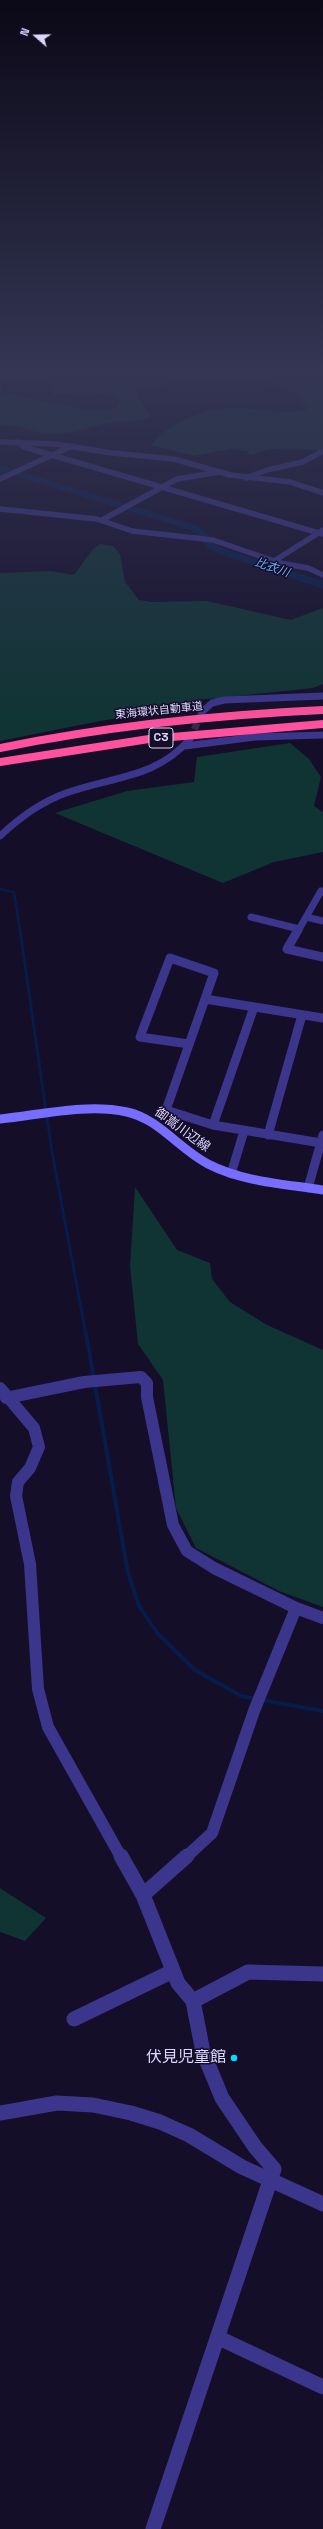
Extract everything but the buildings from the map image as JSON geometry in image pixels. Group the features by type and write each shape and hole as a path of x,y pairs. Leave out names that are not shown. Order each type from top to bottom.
{"highway":[{"name":"東海環状自動車道","path":"0,748 132,725 213,716 323,710"},
{"name":"C3","path":"0,762 149,739 323,724"}],"main road":[{"name":"御嵩川辺線","path":"0,1119 92,1111 127,1112 154,1123 207,1164 231,1174 323,1190"}],"street":[{"path":"102,520 153,492"},
{"path":"180,492 322,532"},
{"path":"0,509 102,520 132,530 213,540 274,561 308,568 323,575"},
{"path":"274,561 322,532"},
{"path":"279,698 283,695 323,689"},
{"path":"202,712 212,703 224,700 323,696"},
{"path":"185,746 255,737 323,735"},
{"path":"0,836 24,816 50,800 67,793 158,767 173,759 190,739"},
{"path":"323,892 321,891 287,949 323,957"},
{"path":"251,917 299,929"},
{"path":"306,917 323,921"},
{"path":"189,1044 140,1037 170,958 214,973 166,1110 213,1125 244,1131 268,1135 322,1139 308,1188"},
{"path":"205,999 323,1018"},
{"path":"213,1125 254,1007"},
{"path":"268,1135 302,1015"},
{"path":"231,1174 244,1131"},
{"path":"3,1393 84,1382 141,1377 148,1383 147,1397 173,1525 187,1551 214,1568 296,1608 323,1618"},
{"path":"3,1393 34,1428 39,1447 30,1468 18,1482 16,1496 30,1564 38,1689 48,1727 143,1895 178,1983 193,2001 203,2052 211,2076 226,2104 255,2147 274,2169 219,2338 153,2529"},
{"path":"143,1895 212,1833 254,1711 296,1608"},
{"path":"74,2019 173,1971"},
{"path":"193,2001 248,1972 323,1974"},
{"path":"0,2113 57,2103 93,2105 131,2113 160,2122 189,2135 271,2181 323,2204"},
{"path":"219,2338 323,2387"}],"green space":[{"path":"100,544 113,546 120,554 125,582 139,600 151,602 207,601 291,620 323,608 323,684 313,688 199,700 180,709 100,721 0,741 0,573 50,571 74,575 93,549"},
{"path":"290,743 309,759 321,777 314,806 323,812 323,852 274,862 223,883 55,813 127,791 194,782 197,757"},
{"path":"135,1187 177,1250 210,1263 212,1279 230,1302 267,1325 323,1350 323,1607 279,1591 196,1548 176,1508 163,1380 138,1344 130,1266"},
{"path":"0,1888 46,1918 25,1941 0,1932"}],"waterway":[{"name":"比衣川","path":"78,492 194,528 206,537 208,544 218,550 323,585"},
{"path":"0,889 14,892 20,931"},
{"path":"20,930 52,1152 86,1335"},
{"path":"86,1334 128,1573 139,1606 158,1634 195,1670 241,1696 323,1711"}],"tunnel":[{"path":"190,739 202,712"}],"place":[{"name":"伏見児童館","path":"234,2058"}]}
